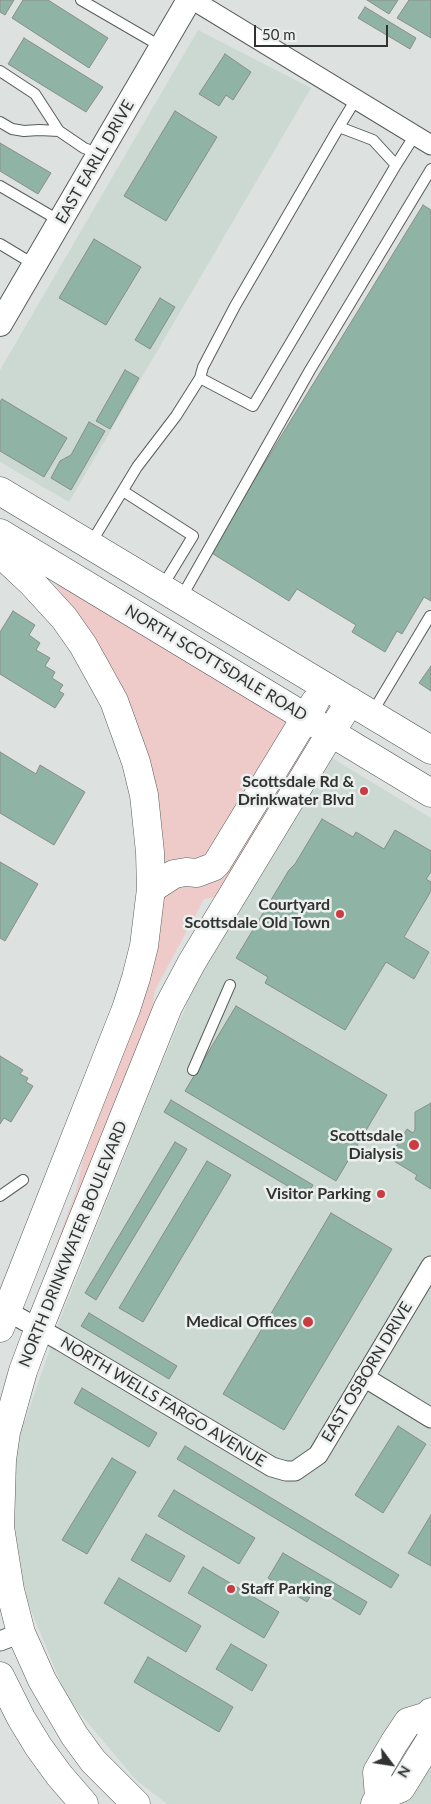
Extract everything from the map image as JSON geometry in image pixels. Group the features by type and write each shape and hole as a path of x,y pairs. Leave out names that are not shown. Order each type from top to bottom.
{"main road":[{"path":"0,491 431,750"},
{"name":"NORTH SCOTTSDALE ROAD","path":"0,533 431,793"},
{"path":"0,553 32,583 64,618 84,645 114,701 136,762 144,795 150,852 151,889 144,946 136,978 116,1038 3,1319"},
{"path":"151,889 174,874 197,873 213,867 221,858 324,685"},
{"name":"NORTH DRINKWATER BOULEVARD","path":"136,1804 93,1760 74,1735 42,1680 11,1637 10,1590 0,1527 2,1460 6,1432 23,1371 39,1328 175,992 331,732 361,707"},
{"path":"162,1021 179,956 210,902 208,887 197,873"},
{"path":"0,1676 21,1718 38,1746 58,1775 84,1804"},
{"path":"377,1800 378,1772 408,1722 430,1724"}],"street":[{"name":"EAST EARLL DRIVE","path":"0,324 189,0"},
{"path":"193,0 431,145"},
{"name":"EAST OSBORN DRIVE","path":"295,1471 318,1454 431,1266"},
{"name":"NORTH WELLS FARGO AVENUE","path":"3,1319 39,1328 272,1467 286,1471 295,1471"},
{"path":"364,1378 431,1418"}],"lane":[{"path":"81,0 162,47"},
{"path":"0,71 35,94 59,131 84,148 100,154"},
{"path":"91,544 137,466 176,416 200,378 203,367 235,306 356,99"},
{"path":"0,122 12,129 24,131 59,131"},
{"path":"339,127 373,140 396,165"},
{"path":"200,378 254,406 415,135"},
{"path":"171,593 310,370 431,169"},
{"path":"0,186 60,221"},
{"path":"0,244 35,265"},
{"path":"122,491 193,536 171,593"},
{"path":"361,707 430,616"},
{"path":"193,1070 230,985"},
{"path":"0,1196 23,1180"}],"shaded area":[{"path":"198,30 311,88 69,502 0,462 0,370"},
{"path":"62,584 282,715 310,749 220,896 204,899 155,990 152,1008 133,1067 42,1283 77,1188 83,1159 147,989 163,856 156,786 140,732 113,673 56,585"},
{"path":"327,755 431,818 431,1804 167,1804 136,1780 67,1698 28,1603 0,1613 0,1407 25,1421 61,1317 153,1085 208,953"}],"building":[{"path":"0,0 14,0 5,15 0,12"},
{"path":"23,0 48,0 108,38 89,68 12,18"},
{"path":"367,0 398,0 389,14"},
{"path":"409,0 431,0 431,38 397,18"},
{"path":"365,7 416,38 410,49 358,18"},
{"path":"24,38 103,87 86,112 8,64"},
{"path":"225,54 251,72 233,100 226,95 219,106 199,94"},
{"path":"175,111 217,137 166,221 124,196"},
{"path":"0,143 51,173 38,194 0,171"},
{"path":"423,205 431,210 431,601 424,597 402,634 397,631 385,652 352,632 356,625 297,589 289,601 210,552"},
{"path":"94,239 141,267 106,325 59,298"},
{"path":"160,298 175,307 150,349 135,340"},
{"path":"125,370 139,378 110,429 96,421"},
{"path":"2,399 67,438 44,477 0,451 0,402"},
{"path":"89,422 105,431 71,490 51,478 60,461 71,455"},
{"path":"13,611 35,625 29,635 40,643 36,650 50,658 45,666 55,672 52,678 63,685 59,691 64,694 55,708 0,674 0,632"},
{"path":"431,666 431,691 419,683"},
{"path":"0,752 36,774 40,765 85,792 54,845 0,813"},
{"name":"Courtyard Scottsdale Old Town","path":"322,819 353,837 356,832 384,849 395,830 431,851 431,872 426,879 431,882 431,891 404,937 429,952 414,979 386,962 345,1030 265,983 268,977 236,958"},
{"path":"0,862 38,884 5,941 0,938"},
{"path":"236,1006 387,1095 336,1181 185,1091"},
{"path":"0,1056 23,1070 20,1074 28,1078 26,1082 33,1086 11,1122 4,1118 0,1124"},
{"path":"171,1100 313,1185 306,1197 164,1112"},
{"name":"Scottsdale Dialysis","path":"431,1103 431,1189 415,1179 417,1175 389,1158 407,1129 413,1133 415,1130 415,1112"},
{"path":"175,1142 187,1149 96,1300 85,1293"},
{"path":"207,1161 231,1175 143,1322 119,1308"},
{"name":"Medical Offices","path":"331,1213 392,1249 284,1430 223,1394"},
{"path":"89,1313 177,1366 169,1379 81,1326"},
{"path":"82,1388 157,1433 149,1447 74,1403"},
{"path":"398,1426 426,1444 383,1513 355,1495"},
{"path":"185,1446 399,1575 391,1588 177,1459"},
{"path":"112,1458 136,1472 87,1554 62,1540"},
{"path":"174,1490 255,1538 239,1564 158,1516"},
{"path":"431,1515 431,1566 408,1553"},
{"path":"146,1534 185,1556 170,1582 131,1560"},
{"path":"283,1553 367,1602 360,1615 315,1588 307,1602 268,1578"},
{"path":"203,1567 279,1612 264,1638 188,1593"},
{"path":"119,1578 201,1626 186,1652 104,1603"},
{"path":"231,1644 267,1665 252,1691 216,1669"},
{"path":"148,1657 233,1707 219,1732 134,1682"}],"place":[{"name":"Scottsdale Rd & Drinkwater Blvd","path":"364,791"},
{"name":"Courtyard Scottsdale Old Town","path":"340,914"},
{"name":"Scottsdale Dialysis","path":"414,1145"},
{"name":"Visitor Parking","path":"381,1194"},
{"name":"Medical Offices","path":"308,1322"},
{"name":"Staff Parking","path":"231,1589"}]}
